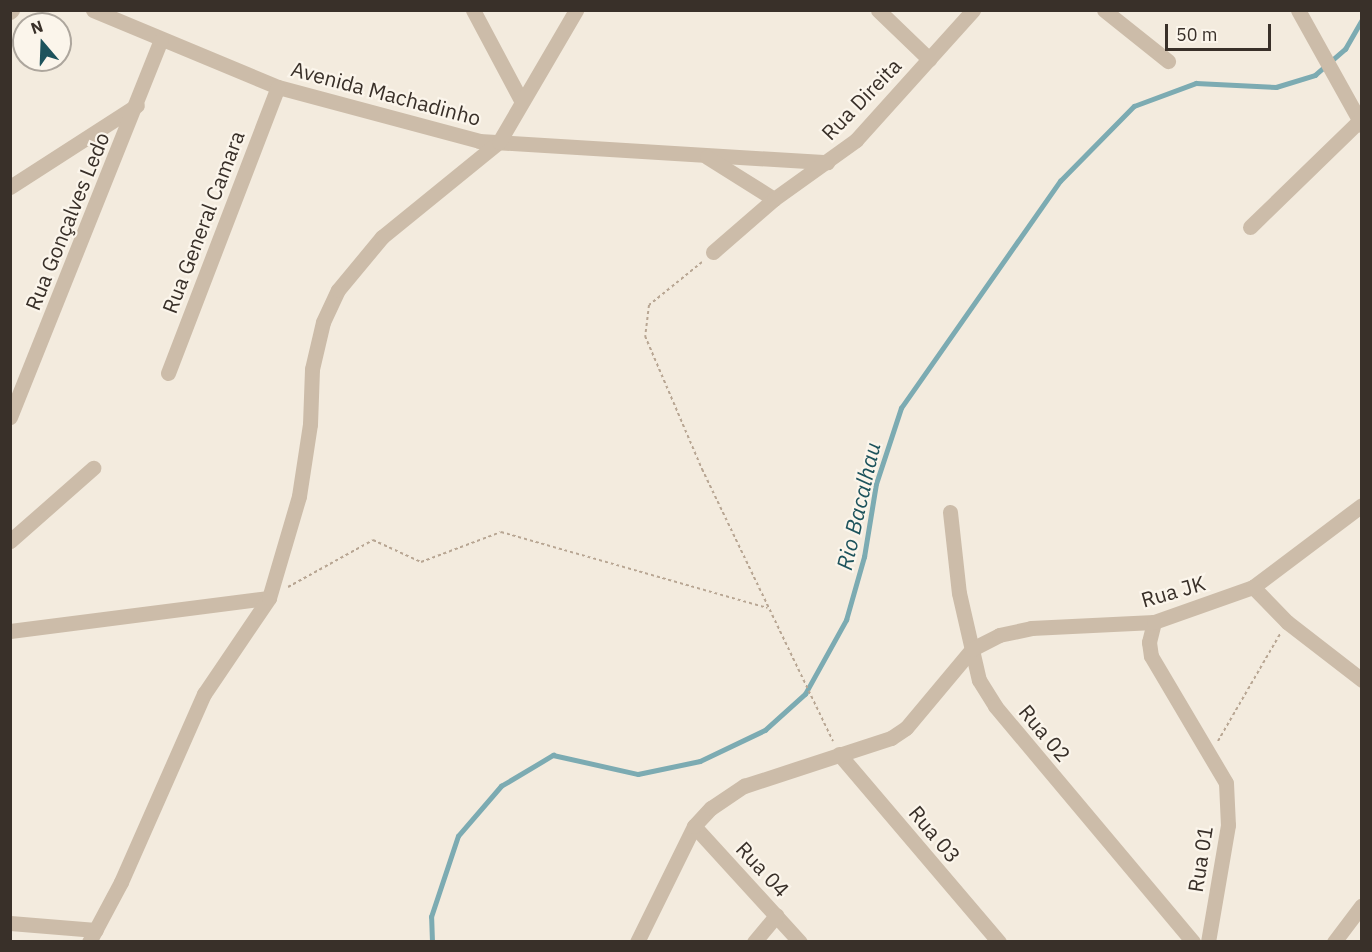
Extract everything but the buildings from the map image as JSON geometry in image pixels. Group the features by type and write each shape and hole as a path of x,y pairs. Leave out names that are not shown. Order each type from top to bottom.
{"street":[{"name":"Avenida Machadinho","path":"93,10 160,40 278,87 429,129 499,142 827,162"},
{"path":"474,10 522,102"},
{"path":"10,923 92,936 121,882 204,694 269,598 299,496 310,424 312,369 323,322 338,290 382,237 499,142 576,10"},
{"path":"878,10 929,58"},
{"name":"Rua Direita","path":"713,252 774,199 856,140 973,10"},
{"path":"1104,10 1168,61"},
{"path":"1250,227 1360,123 1298,10"},
{"name":"Rua Gonçalves Ledo","path":"10,417 160,40"},
{"name":"Rua General Camara","path":"168,373 278,87"},
{"path":"10,188 136,105"},
{"path":"704,156 774,199"},
{"path":"13,532 93,468"},
{"name":"Rua JK","path":"972,649 1011,630 1155,622 1252,587 1362,505"},
{"name":"Rua 02","path":"950,512 959,593 979,680 995,706 1193,942"},
{"path":"1252,587 1287,622 1362,680"},
{"path":"10,631 269,598"},
{"path":"1155,622 1149,642 1151,656 1209,757"},
{"path":"637,942 694,826 711,808 744,786 839,754 873,746 906,728 972,649"},
{"name":"Rua 03","path":"839,754 999,942"},
{"name":"Rua 01","path":"1208,942 1228,825 1226,783 1209,757"},
{"name":"Rua 04","path":"694,826 800,942"},
{"path":"1334,942 1362,905"},
{"path":"754,942 777,915"}],"path":[{"path":"713,252 649,305 645,336 767,608 839,754"},
{"path":"269,598 373,540 421,562 501,532 767,608"},
{"path":"1209,757 1287,622"}],"waterway":[{"name":"Rio Bacalhau","path":"432,942 431,917 458,836 501,786 553,755 638,774 700,761 765,730 805,694 846,620 864,557 876,484 901,408 1060,181 1134,106 1196,83 1276,87 1315,75 1345,49 1362,20"}]}
